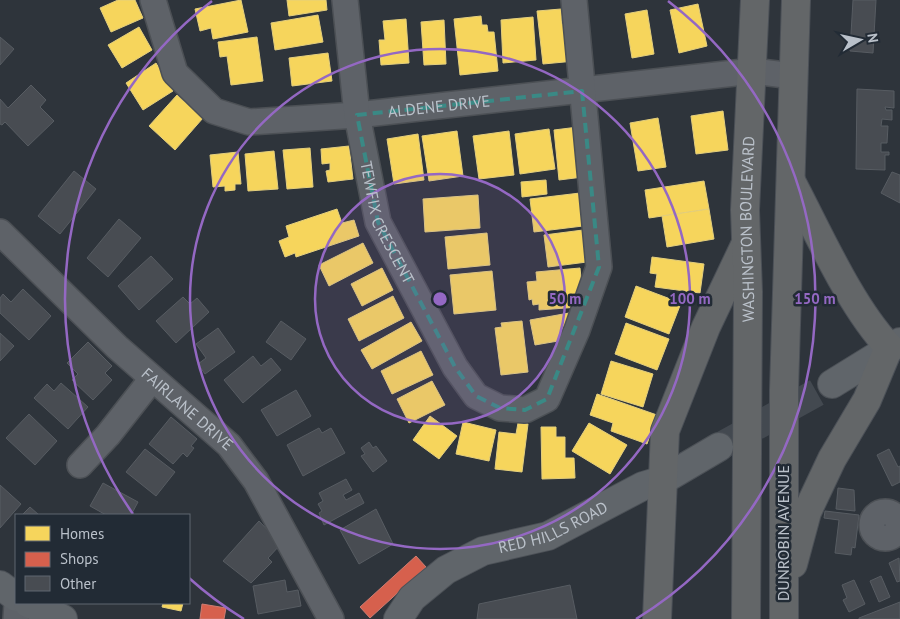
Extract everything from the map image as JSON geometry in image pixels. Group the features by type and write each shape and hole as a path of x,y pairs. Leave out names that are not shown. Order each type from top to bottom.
{"highway":[{"name":"WASHINGTON BOULEVARD","path":"746,619 746,458 748,417 747,241 745,210 755,0"},
{"path":"784,616 795,553 807,512 832,459 867,400 895,344 878,334 836,266 790,178 796,0"},
{"name":"DUNROBIN AVENUE","path":"784,616 783,446 790,178"},
{"path":"657,619 665,431 706,327 747,241"}],"main road":[{"path":"832,384 895,344"},
{"name":"RED HILLS ROAD","path":"397,618 412,598 446,570 483,551 548,536 644,486 663,480 718,447"},
{"path":"0,585 15,596"},
{"path":"30,604 63,619"}],"street":[{"name":"ALDENE DRIVE","path":"153,0 175,73 214,111 249,122 357,114 753,71 793,76"},
{"name":"TEWFIX CRESCENT","path":"345,0 357,114 378,222 456,367 476,396 500,408 525,410 547,398 577,330 599,267 574,0"},
{"name":"FAIRLANE DRIVE","path":"0,232 152,379 229,445 244,463 289,540 331,619"},
{"path":"80,465 108,435 152,379"},
{"path":"16,619 18,604"}],"highlighted area":[{"path":"582,91 599,267 547,399 525,410 500,408 476,396 455,367 378,222 357,115"}],"building: Homes":[{"path":"118,0 135,0 143,18 111,32 100,8"},
{"path":"241,0 248,32 213,39 211,28 200,31 195,9"},
{"path":"287,0 326,0 327,10 289,16"},
{"path":"698,4 707,46 679,53 670,10"},
{"path":"561,9 562,24 571,23 575,61 543,64 537,11"},
{"path":"647,10 654,54 632,58 625,14"},
{"path":"318,15 323,42 275,50 271,23"},
{"path":"481,16 482,25 487,25 488,32 494,32 498,71 460,75 454,19"},
{"path":"533,17 536,60 503,63 501,20"},
{"path":"406,19 409,63 381,65 379,40 385,40 383,21"},
{"path":"444,20 446,64 424,65 421,22"},
{"path":"139,27 152,50 122,68 108,45"},
{"path":"257,37 263,81 231,85 227,56 220,57 218,42"},
{"path":"328,53 332,81 292,86 289,58"},
{"path":"156,63 173,91 143,110 126,83"},
{"path":"177,95 203,118 175,150 149,126"},
{"path":"723,111 728,150 696,154 691,116"},
{"path":"658,118 666,167 638,171 630,123"},
{"path":"586,126 583,177 559,180 554,130"},
{"path":"549,129 555,169 520,174 515,134"},
{"path":"457,131 463,176 429,181 422,136"},
{"path":"509,131 514,175 479,179 473,136"},
{"path":"418,134 424,180 394,184 387,139"},
{"path":"349,146 353,179 328,182 326,171 330,170 330,163 322,164 321,149"},
{"path":"310,148 313,187 287,189 283,150"},
{"path":"274,151 278,189 248,191 245,154"},
{"path":"238,152 241,184 235,184 235,190 225,191 225,186 213,187 210,155"},
{"path":"546,180 547,194 522,197 521,182"},
{"path":"704,181 709,209 649,218 645,190"},
{"path":"580,193 583,226 534,232 530,199"},
{"path":"478,195 480,228 425,232 423,199"},
{"path":"337,209 342,223 354,220 359,236 296,257 295,253 285,257 279,241 289,237 286,226"},
{"path":"709,209 714,239 667,247 662,216"},
{"path":"583,230 587,262 548,267 544,235"},
{"path":"487,233 490,265 448,269 445,237"},
{"path":"363,243 373,263 329,286 319,265"},
{"path":"652,257 704,264 700,293 655,287 657,274 650,273"},
{"path":"382,268 393,290 362,306 351,284"},
{"path":"580,268 582,288 577,288 579,307 539,310 539,304 533,305 532,299 529,300 527,282 537,281 536,272"},
{"path":"492,271 496,310 454,314 450,275"},
{"path":"636,286 681,303 669,334 625,317"},
{"path":"393,296 404,318 359,341 348,319"},
{"path":"569,313 571,328 564,340 535,345 530,320"},
{"path":"522,321 528,372 501,375 495,328 502,327 501,323"},
{"path":"411,322 422,341 372,369 361,350"},
{"path":"626,323 669,339 657,370 615,354"},
{"path":"421,351 433,375 392,394 381,371"},
{"path":"611,361 653,374 643,407 601,394"},
{"path":"432,381 445,405 409,423 397,399"},
{"path":"597,394 657,415 647,444 611,431 613,423 590,415"},
{"path":"430,416 457,436 439,459 413,440"},
{"path":"463,422 496,430 489,461 456,454"},
{"path":"518,423 528,424 522,472 495,469 499,432 516,434"},
{"path":"589,423 627,445 610,474 572,451"},
{"path":"541,427 556,427 556,437 565,437 565,458 574,458 575,478 542,479"},
{"path":"163,604 183,604 181,611 162,607"}],"building: Shops":[{"path":"416,556 426,567 370,618 360,607"},
{"path":"202,604 226,608 224,619 200,619"}],"building: Other":[{"path":"853,0 876,0 873,53 850,51"},
{"path":"0,37 14,49 0,65"},
{"path":"31,85 46,100 40,107 54,121 28,146 5,122 2,125 0,124 0,99 8,108"},
{"path":"857,89 894,91 894,108 885,107 886,110 892,110 892,120 882,119 881,126 888,126 887,143 881,143 881,152 889,152 889,155 885,155 885,170 856,169"},
{"path":"74,171 96,189 60,234 38,216"},
{"path":"892,172 900,175 900,203 881,193"},
{"path":"119,219 141,238 108,277 87,258"},
{"path":"151,256 173,279 139,310 118,286"},
{"path":"23,289 51,316 29,340 0,313 0,298 3,294 11,302"},
{"path":"183,297 190,304 197,298 209,312 176,343 156,321"},
{"path":"281,321 306,339 291,360 266,342"},
{"path":"218,328 235,352 205,374 198,364 206,358 196,344"},
{"path":"0,333 14,346 0,361"},
{"path":"88,342 112,366 105,373 112,380 93,400 72,380 78,374 67,363"},
{"path":"253,356 261,366 271,358 281,370 243,403 224,380"},
{"path":"61,383 88,407 68,429 34,398 47,384 54,391"},
{"path":"296,390 311,416 277,436 261,410"},
{"path":"29,414 57,441 35,465 6,438"},
{"path":"171,417 197,439 191,446 194,448 187,457 183,453 173,464 149,444"},
{"path":"319,428 322,433 331,428 345,453 303,476 287,445"},
{"path":"369,442 373,448 376,446 387,461 373,472 361,456 365,454 361,448"},
{"path":"145,449 175,472 156,496 126,472"},
{"path":"889,449 898,467 900,466 900,482 892,486 877,455"},
{"path":"346,479 352,490 343,495 346,500 359,493 364,503 324,525 319,513 322,511 318,504 323,501 319,493"},
{"path":"103,483 138,502 132,514 104,514 90,506"},
{"path":"0,485 21,504 0,528"},
{"path":"838,488 854,490 855,511 836,509"},
{"path":"30,507 38,514 23,514"},
{"path":"376,509 393,544 359,564 340,530"},
{"path":"825,511 859,515 855,548 852,547 851,555 835,553 839,520 824,518"},
{"path":"259,521 281,544 268,558 272,562 251,583 223,561"},
{"path":"899,558 900,581 897,582 889,563"},
{"path":"881,576 890,597 879,602 870,581"},
{"path":"285,580 287,592 298,590 301,606 258,614 253,586"},
{"path":"854,580 865,604 849,612 843,600 847,598 842,585"},
{"path":"570,585 577,619 477,619 479,604"},
{"path":"900,602 900,619 859,619 859,618"}],"tunnel":[{"path":"719,447 832,384"}]}
